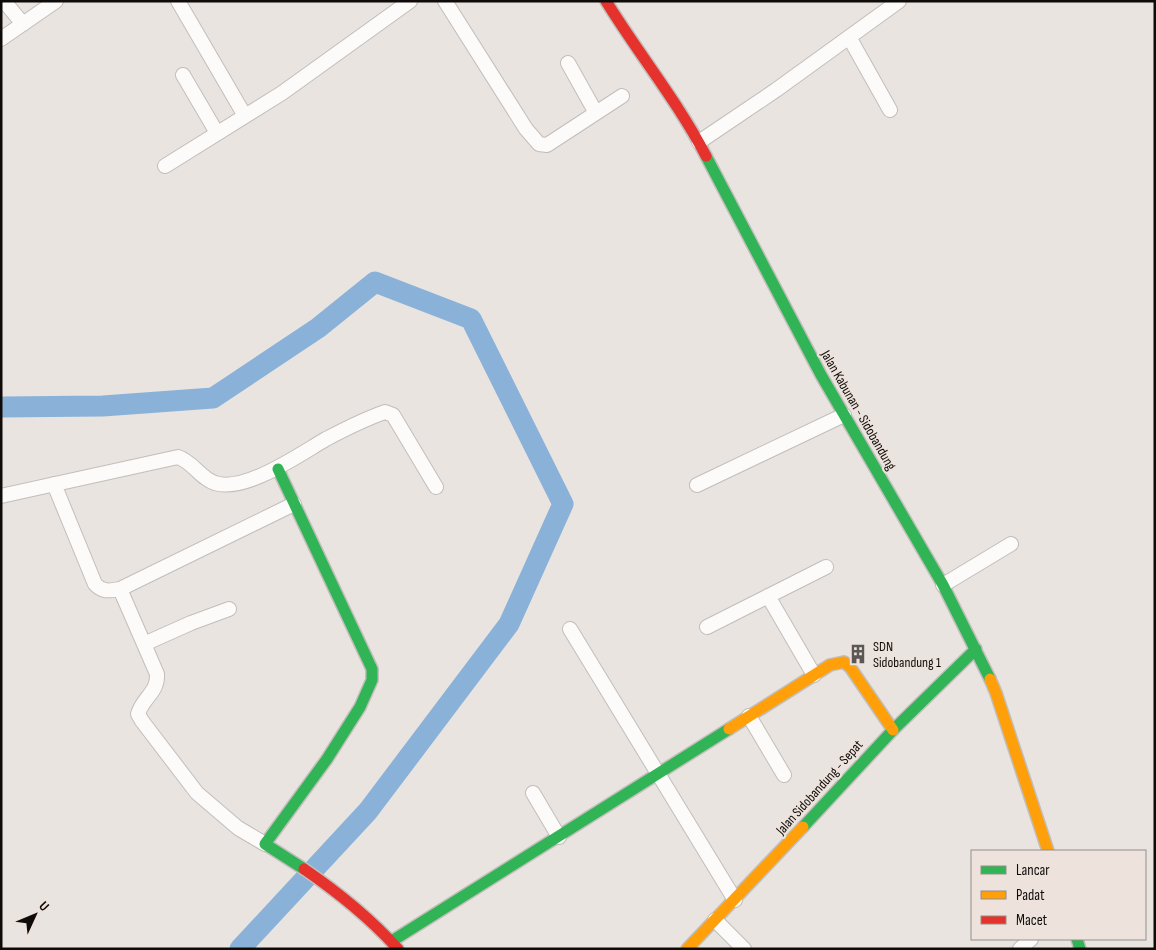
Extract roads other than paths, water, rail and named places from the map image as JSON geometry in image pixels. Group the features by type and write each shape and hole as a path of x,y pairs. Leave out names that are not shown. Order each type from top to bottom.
{"street":[{"path":"4,1 23,24"},
{"path":"1,39 56,1"},
{"path":"178,1 245,116"},
{"path":"165,166 282,93 410,1"},
{"path":"445,1 526,129 539,144 547,145 622,96"},
{"name":"Jalan Kabunan - Sidobandung","path":"606,1 699,142 821,375 944,585 996,693 1048,850"},
{"path":"699,142 776,90 899,1"},
{"path":"850,37 890,110"},
{"path":"568,63 596,113"},
{"path":"183,75 217,133"},
{"path":"1,496 178,457 186,460 215,483 230,484 246,481 278,469 352,426 379,414 389,412 393,414 436,487"},
{"path":"697,485 844,415"},
{"path":"265,844 327,759 360,707 372,680 370,662 328,578 278,469"},
{"path":"54,484 95,584 99,589 106,591 120,589 294,504"},
{"path":"944,585 1011,544"},
{"path":"707,627 826,567"},
{"path":"120,589 157,674 158,683 154,691 141,704 138,714 163,752 197,793 238,828 321,880 369,919 395,945 439,910 559,837 830,665 844,662 850,667 893,730"},
{"path":"768,596 814,675"},
{"path":"144,644 191,623 229,609"},
{"path":"570,630 735,900"},
{"name":"Jalan Sidobandung - Sepat","path":"687,949 893,730 976,650"},
{"path":"749,716 784,775"},
{"path":"533,793 559,837"},
{"path":"715,920 744,949"},
{"path":"1020,949 1030,940"}],"waterway":[{"path":"1,407 103,406 213,398 318,328 375,282 471,319 563,504 509,624 368,811 240,949"}],"place":[{"name":"SDN Sidobandung 1","path":"858,654"}]}
